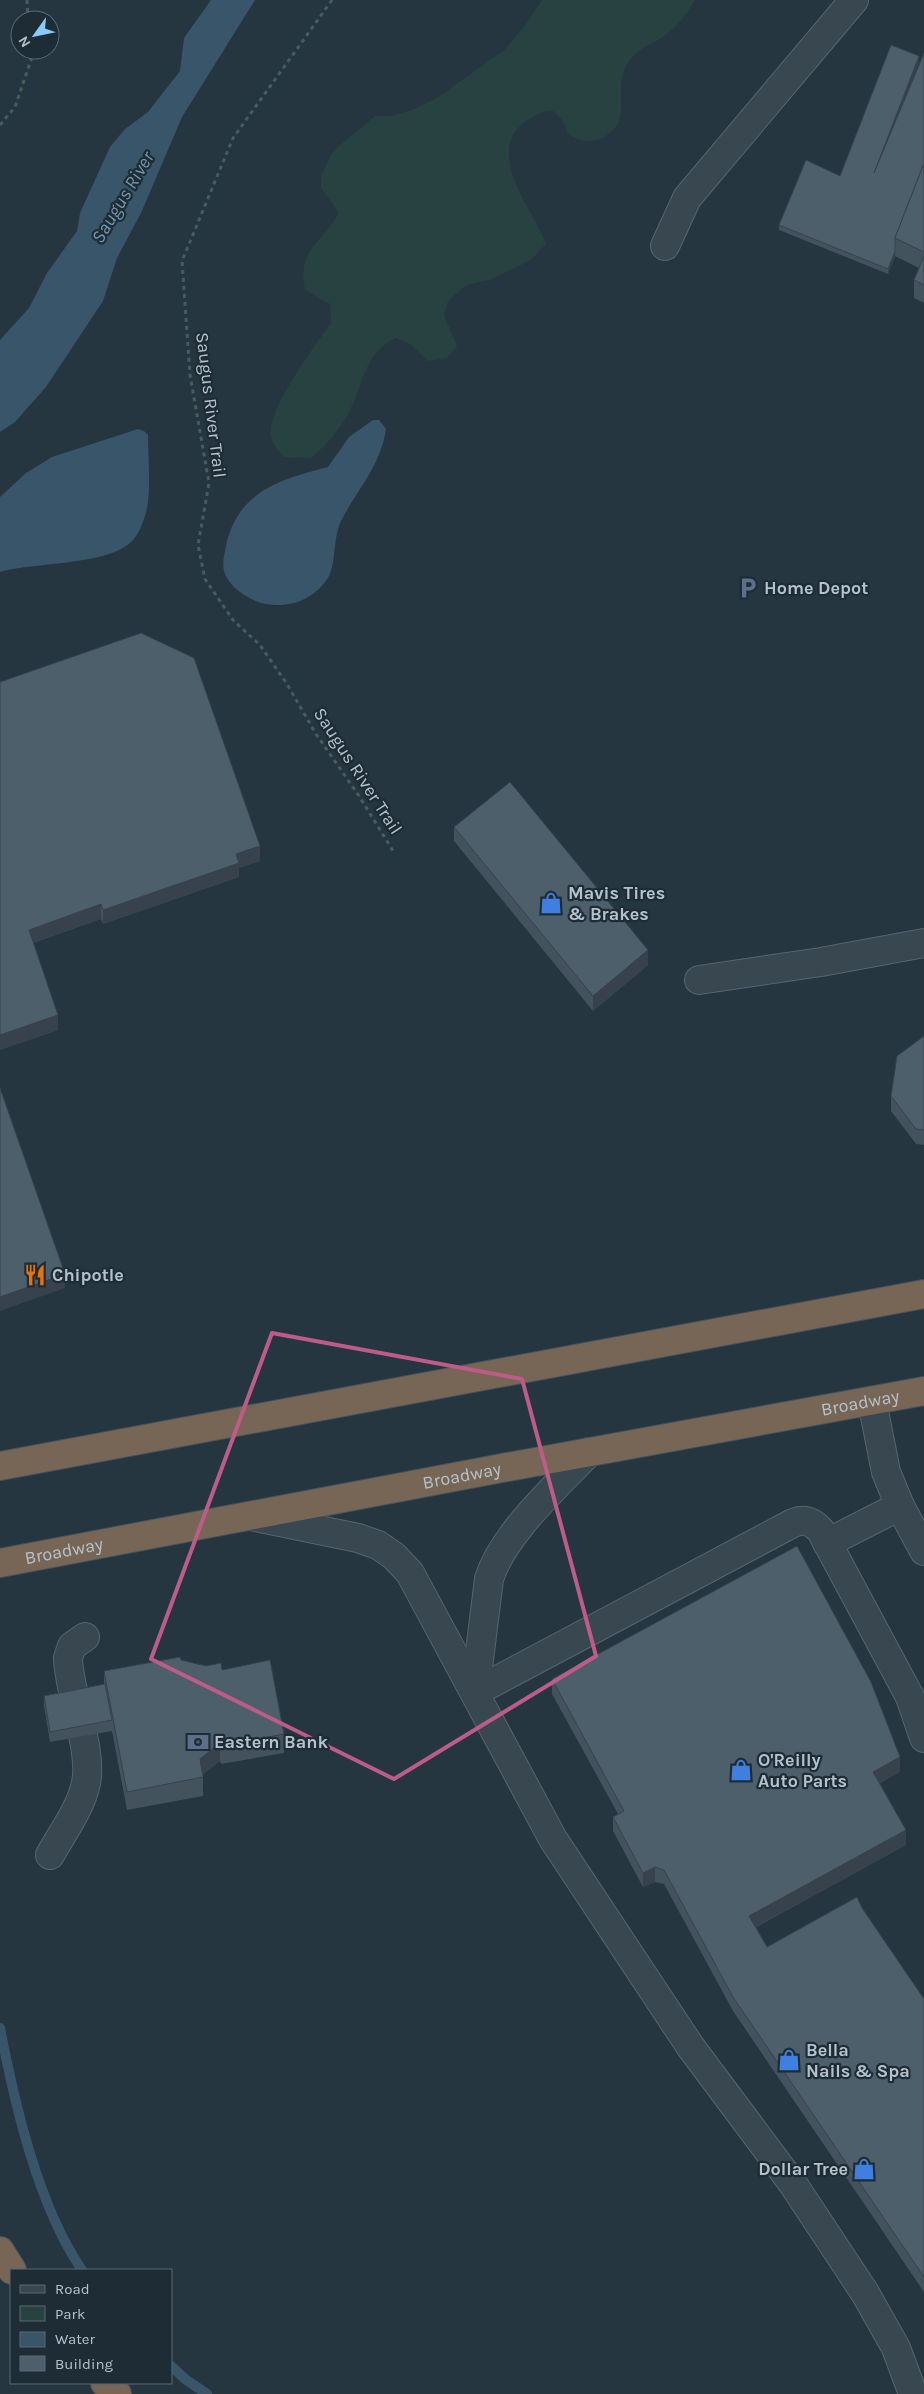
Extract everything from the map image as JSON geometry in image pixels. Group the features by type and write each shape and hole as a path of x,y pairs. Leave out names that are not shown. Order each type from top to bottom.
{"highway":[{"path":"0,1466 924,1294"},
{"name":"Broadway","path":"0,1563 924,1391"},
{"path":"0,2251 11,2269"},
{"path":"106,2384 117,2394"}],"street":[{"path":"665,246 687,198 854,0"},
{"path":"699,980 821,962 924,943"},
{"path":"872,1401 886,1472 900,1506 924,1552"},
{"path":"476,1692 489,1579 492,1568 509,1540 589,1452"},
{"path":"827,1542 900,1506"},
{"path":"251,1516 358,1538 378,1545 394,1556 410,1573 476,1692 553,1838 684,2038 793,2184 865,2292 896,2348 913,2394"},
{"path":"476,1692 793,1523 804,1520 812,1523 821,1531 914,1705 924,1738"},
{"path":"50,1855 79,1802 87,1782 86,1760 68,1658 72,1646 85,1638"}],"path":[{"name":"Saugus River Trail","path":"332,0 233,138 182,260 190,376 209,483 198,546 205,578 233,620 260,645 287,684 316,734 359,796 395,854"},
{"path":"0,124 15,107 31,60"}],"highlighted area":[{"path":"272,1333 522,1379 596,1656 394,1779 151,1659"}],"green space":[{"path":"542,0 695,0 675,27 660,39 639,51 629,61 623,72 621,83 621,115 618,124 611,132 595,140 584,141 577,139 569,134 562,121 553,111 535,115 525,122 513,135 509,149 510,165 515,182 546,244 531,260 492,279 466,285 448,301 444,315 457,346 447,358 428,361 410,344 396,338 386,343 372,359 346,417 328,442 311,458 284,457 276,448 271,438 273,419 295,375 331,323 330,304 305,290 303,276 307,256 339,213 321,188 321,176 331,155 375,116 391,116 412,110 437,98 504,50 524,27"}],"water":[{"name":"Saugus River","path":"211,0 255,0 182,117 141,213 117,258 103,301 46,387 15,422 0,432 0,340 29,308 47,273 77,231 80,213 110,147 125,129 148,112 180,71 184,38"},
{"path":"373,420 379,420 386,429 383,442 374,466 338,528 333,564 329,576 322,586 302,600 280,605 257,601 240,592 227,578 223,562 227,541 242,509 253,498 280,482 328,467 349,437"},
{"path":"138,429 148,435 149,491 144,520 133,540 107,555 0,572 0,497 26,473 52,457"}],"building":[{"path":"891,45 919,56 874,173 924,53 924,163 895,238 895,251 888,269 779,225 806,160 840,176"},
{"path":"924,163 924,252 895,238"},
{"path":"924,256 924,285 914,280"},
{"path":"141,633 194,658 260,846 236,854 239,863 103,910 101,904 29,930 58,1015 0,1035 0,682"},
{"name":"Mavis Tires & Brakes","path":"510,782 648,950 593,996 454,827"},
{"path":"924,1036 924,1130 916,1129 891,1096 897,1056"},
{"path":"0,1088 65,1274 0,1297"},
{"path":"797,1546 871,1682 900,1757 873,1772 906,1830 749,1916 767,1947 857,1897 862,1908 924,1999 924,2277 733,1997 664,1870 655,1867 643,1873 613,1817 624,1811 552,1679"},
{"name":"Eastern Bank","path":"180,1657 181,1660 206,1666 221,1663 222,1670 270,1660 284,1734 221,1746 220,1743 200,1759 203,1777 127,1792 104,1671"},
{"path":"105,1684 112,1720 50,1732 44,1696"}],"waterway":[{"path":"0,2028 30,2154 53,2216 66,2244 81,2269"},
{"path":"172,2367 185,2379 207,2394"}],"place":[{"name":"Home Depot","path":"748,588"},
{"name":"Mavis Tires & Brakes","path":"551,903"},
{"name":"Chipotle","path":"35,1275"},
{"name":"Eastern Bank","path":"198,1742"},
{"name":"O'Reilly Auto Parts","path":"741,1770"},
{"name":"Bella Nails & Spa","path":"789,2060"},
{"name":"Dollar Tree","path":"864,2169"}]}
